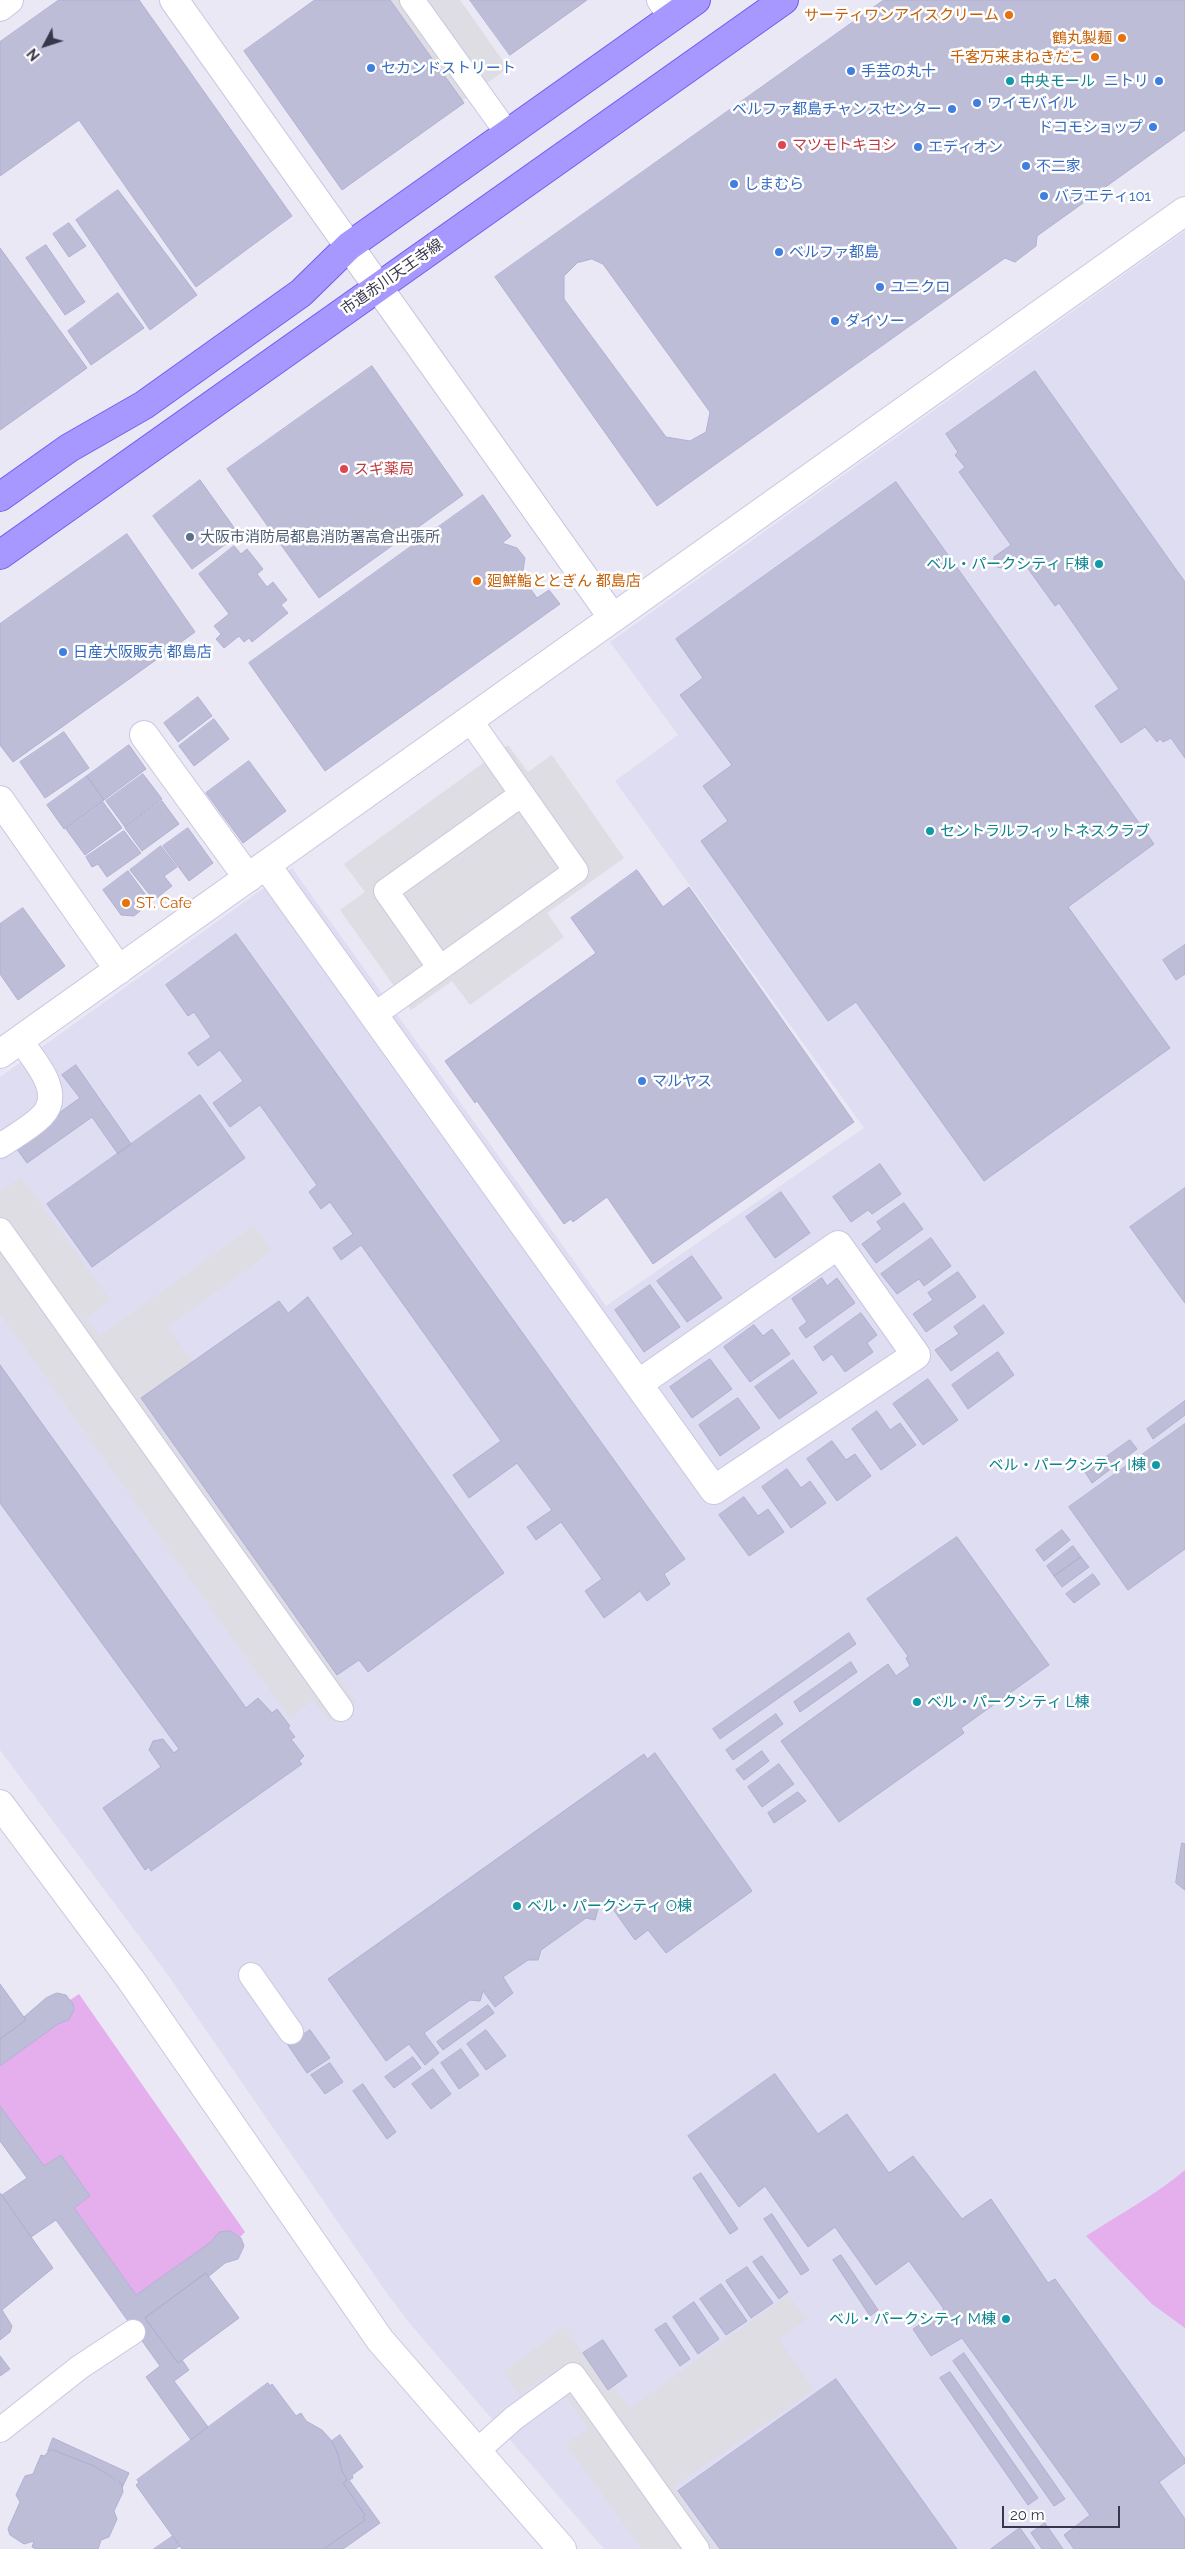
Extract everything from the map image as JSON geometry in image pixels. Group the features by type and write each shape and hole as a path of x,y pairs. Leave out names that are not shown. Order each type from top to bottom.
{"main road":[{"path":"0,497 69,448 144,405 301,293 349,246 508,134 665,9 696,0"},
{"name":"市道赤川天王寺線","path":"0,555 784,0"}],"street":[{"path":"0,7 9,0"},
{"path":"174,0 613,618"},
{"path":"10,1047 1185,210"},
{"path":"144,735 374,1015 638,1384 714,1490 916,1355 838,1244 638,1384"},
{"path":"0,800 119,970"},
{"path":"0,1804 131,1980 380,2340 562,2549"}],"lane":[{"path":"412,0 508,134"},
{"path":"374,1015 576,871 470,720"},
{"path":"440,968 386,891 522,794"},
{"path":"0,1146 41,1116 47,1109 50,1099 46,1079 10,1047"},
{"path":"0,1230 341,1709"},
{"path":"251,1975 291,2032"},
{"path":"0,2430 80,2367 133,2332"},
{"path":"477,2450 514,2418 573,2375 697,2549"}],"shaded area":[{"path":"390,0 460,0 508,68 462,101"},
{"path":"1185,231 1185,2549 604,2549 411,2325 386,2292 168,1975 0,1750 0,1077 292,868 606,1306 864,1128 615,781 678,735 610,642"},
{"path":"508,745 528,772 552,755 624,858 547,913 564,937 470,1005 452,981 411,1010 340,910 365,892 344,864"},
{"path":"21,1177 110,1300 86,1318 100,1336 254,1226 272,1251 167,1327 193,1362 140,1399 356,1701 329,1721 313,1700 290,1718 0,1313 0,1192"},
{"path":"79,1994 245,2232 240,2237 230,2231 219,2232 211,2242 136,2295 74,2208 90,2196 61,2155 44,2166 0,2106 0,2066 58,2024 69,2020 74,2010 70,2000"},
{"path":"1185,2170 1185,2328 1152,2304 1086,2236 1149,2197"},
{"path":"788,2295 807,2319 779,2339 814,2390 673,2487 717,2549 642,2549 566,2444 588,2428 550,2374 519,2395 503,2372 565,2327 608,2392 614,2388 629,2409"}],"building":[{"path":"59,0 139,0 292,216 196,287 79,120 0,176 0,42"},
{"path":"315,0 390,0 464,103 342,190 244,51"},
{"path":"470,0 587,0 510,55"},
{"name":"ベルファ都島","path":"884,0 1185,0 1185,130 1037,236 1036,246 1015,262 1005,258 657,506 495,277","holes":["592,259 603,264 710,412 706,432 690,441 666,437 564,299 564,276 577,263"]},
{"path":"118,190 197,295 150,330 76,220"},
{"path":"69,223 86,246 69,257 53,234"},
{"path":"46,245 85,302 65,315 26,258"},
{"path":"0,248 87,368 0,430"},
{"path":"118,293 144,328 91,365 68,331"},
{"path":"372,366 463,495 319,598 227,469"},
{"name":"ベル・パークシティ F棟","path":"1035,371 1185,582 1185,758 1171,738 1163,742 1160,739 1157,742 1145,727 1121,743 1095,706 1119,689 1059,603 1055,606 1019,556 1002,568 997,567 994,557 1011,545 959,472 965,467 955,455 958,452 946,434"},
{"path":"200,480 235,529 227,536 230,541 192,569 153,516"},
{"name":"セントラルフィットネスクラブ","path":"896,482 1154,844 1068,907 1170,1048 984,1181 856,1002 828,1021 701,841 728,821 703,786 732,765 680,695 703,678 676,639"},
{"path":"483,495 511,536 502,543 517,548 525,558 522,577 537,598 549,590 560,604 325,771 249,663"},
{"path":"127,534 195,632 13,762 0,745 0,624"},
{"path":"234,546 241,554 247,549 263,569 257,574 267,587 273,582 287,600 281,605 288,613 252,642 249,638 244,642 239,636 224,648 216,639 221,634 214,626 229,614 199,574"},
{"path":"198,697 212,716 178,742 164,723"},
{"path":"214,719 229,739 194,766 179,746"},
{"path":"64,732 89,768 45,798 20,762"},
{"path":"129,745 146,769 104,800 87,776"},
{"path":"249,761 286,811 243,843 206,793"},
{"path":"143,774 162,799 125,827 106,801"},
{"path":"87,776 104,800 64,829 47,805"},
{"path":"162,801 179,824 142,851 125,828"},
{"path":"103,802 122,828 85,855 66,829"},
{"path":"188,828 213,863 189,881 163,846"},
{"path":"124,831 141,853 107,877 98,864 92,867 86,857"},
{"path":"161,846 177,867 164,876 172,886 154,900 130,870"},
{"name":"マルヤス","path":"637,870 663,907 689,887 854,1122 653,1264 607,1197 573,1222 571,1219 564,1224 477,1101 475,1103 445,1061 596,953 571,918"},
{"path":"128,871 151,902 134,916 121,915 103,890"},
{"path":"23,908 65,966 18,1000 0,974 0,924"},
{"path":"236,934 685,1559 664,1574 670,1584 647,1601 640,1591 604,1618 585,1591 602,1579 561,1522 536,1540 527,1527 552,1510 517,1463 469,1498 453,1475 501,1441 361,1245 341,1260 333,1248 353,1234 330,1202 321,1209 309,1192 317,1185 260,1105 230,1127 213,1103 243,1081 220,1050 198,1066 188,1053 211,1037 194,1012 188,1016 166,985"},
{"path":"1185,945 1185,974 1176,980 1163,960"},
{"path":"76,1065 131,1144 118,1154 92,1117 27,1163 14,1145 80,1098 62,1075"},
{"path":"200,1095 245,1158 92,1267 47,1204"},
{"path":"880,1164 901,1194 872,1214 868,1210 851,1222 833,1197"},
{"path":"1185,1188 1185,1303 1130,1227"},
{"path":"781,1192 810,1233 775,1258 746,1217"},
{"path":"904,1203 923,1229 876,1263 862,1244 882,1229 877,1222"},
{"path":"931,1238 951,1266 924,1286 919,1279 897,1294 881,1274"},
{"path":"692,1256 722,1298 687,1322 657,1281"},
{"path":"958,1272 976,1297 926,1332 913,1314 933,1300 928,1293"},
{"path":"822,1278 827,1286 837,1278 855,1303 806,1338 799,1328 807,1322 792,1299"},
{"path":"650,1285 680,1327 644,1352 615,1310"},
{"path":"308,1297 504,1573 368,1672 359,1660 337,1675 141,1398 279,1301 288,1313"},
{"path":"984,1305 1004,1333 951,1371 935,1350 959,1334 954,1327"},
{"path":"861,1313 877,1335 867,1343 873,1352 845,1372 832,1354 823,1361 814,1347"},
{"path":"754,1325 763,1336 772,1329 790,1354 750,1382 724,1347"},
{"path":"998,1352 1014,1375 968,1409 952,1385"},
{"path":"710,1359 732,1389 692,1418 670,1387"},
{"path":"793,1360 817,1393 779,1419 755,1387"},
{"path":"0,1365 246,1708 258,1698 272,1713 277,1709 290,1726 288,1728 295,1737 291,1739 304,1756 299,1761 302,1764 151,1871 149,1867 145,1870 103,1808 161,1767 149,1750 153,1741 163,1739 174,1753 179,1749 0,1503"},
{"path":"928,1379 958,1420 923,1445 893,1404"},
{"path":"738,1398 760,1428 720,1456 699,1425"},
{"path":"1185,1401 1185,1415 1153,1439 1147,1429"},
{"path":"877,1411 890,1430 900,1423 916,1445 881,1470 852,1429"},
{"name":"ベル・パークシティ I棟","path":"1185,1424 1185,1549 1128,1590 1069,1507"},
{"path":"1130,1440 1137,1449 1092,1483 1085,1472"},
{"path":"832,1441 846,1460 855,1454 871,1476 837,1501 807,1459"},
{"path":"787,1469 801,1488 810,1481 826,1503 791,1528 762,1487"},
{"path":"744,1497 758,1516 768,1509 784,1532 749,1556 719,1515"},
{"path":"1062,1530 1070,1540 1044,1561 1036,1550"},
{"name":"ベル・パークシティ L棟","path":"957,1537 1049,1665 961,1728 964,1733 839,1822 781,1741 888,1664 896,1676 910,1666 906,1658 908,1656 867,1599"},
{"path":"1073,1546 1081,1557 1054,1576 1047,1566"},
{"path":"1081,1557 1089,1567 1062,1587 1054,1576"},
{"path":"1093,1574 1100,1584 1074,1603 1066,1594"},
{"path":"849,1633 856,1644 720,1739 713,1729"},
{"path":"851,1662 857,1672 800,1712 794,1702"},
{"path":"776,1714 783,1724 733,1760 726,1750"},
{"path":"762,1751 769,1761 744,1780 736,1770"},
{"name":"ベル・パークシティ O棟","path":"655,1753 752,1891 666,1953 648,1930 635,1940 608,1902 598,1909 595,1920 586,1918 541,1950 538,1960 528,1960 503,1977 513,1993 495,2007 483,1991 480,2001 470,2000 424,2033 439,2053 425,2065 409,2044 386,2061 328,1979 644,1754 647,1759"},
{"path":"779,1764 794,1784 762,1807 748,1787"},
{"path":"798,1792 806,1801 774,1823 768,1813"},
{"path":"1182,1843 1185,1844 1185,1890 1176,1883"},
{"path":"0,1984 26,2020 0,2039"},
{"path":"57,1993 66,1995 73,2004 74,2010 69,2020 58,2024 0,2066 0,2039 26,2020 24,2017 46,1998"},
{"path":"488,2005 494,2013 443,2050 437,2042"},
{"path":"310,2030 330,2058 307,2073 288,2045"},
{"path":"486,2030 506,2056 486,2070 467,2044"},
{"path":"461,2049 479,2075 459,2089 441,2063"},
{"path":"413,2057 421,2068 394,2088 385,2077"},
{"path":"330,2063 343,2082 325,2094 311,2075"},
{"path":"433,2069 451,2094 431,2109 412,2084"},
{"name":"ベル・パークシティ M棟","path":"775,2074 818,2134 847,2114 889,2173 913,2156 962,2219 991,2199 1048,2283 1055,2279 1185,2459 1185,2463 1159,2482 1185,2519 1185,2549 1074,2549 1064,2535 1090,2515 962,2338 931,2356 913,2329 944,2309 909,2261 876,2285 835,2227 808,2247 765,2186 739,2207 688,2136"},
{"path":"363,2084 396,2132 387,2139 353,2091"},
{"path":"0,2106 44,2166 61,2155 90,2196 74,2208 136,2295 211,2242 219,2232 230,2231 241,2238 244,2246 238,2259 225,2263 208,2277 206,2273 145,2318 178,2363 182,2360 189,2370 174,2381 208,2427 191,2440 146,2377 160,2366 56,2220 31,2237 2,2195 27,2178 0,2141"},
{"path":"701,2173 738,2229 730,2234 693,2178"},
{"path":"0,2193 53,2268 2,2310 12,2326 10,2332 0,2340"},
{"path":"772,2214 809,2270 801,2275 764,2219"},
{"path":"841,2255 878,2310 870,2316 833,2260"},
{"path":"762,2256 788,2292 779,2299 753,2262"},
{"path":"747,2267 773,2303 751,2318 726,2281"},
{"path":"206,2273 239,2318 178,2363 145,2318"},
{"path":"721,2284 747,2321 726,2335 700,2299"},
{"path":"694,2302 719,2339 698,2354 673,2317"},
{"path":"666,2323 690,2359 680,2366 655,2330"},
{"path":"603,2340 627,2376 608,2390 583,2353"},
{"path":"964,2353 1065,2499 1054,2506 953,2361"},
{"path":"0,2356 10,2369 0,2376"},
{"path":"950,2372 1038,2498 1028,2505 940,2378"},
{"path":"836,2379 957,2549 720,2549 678,2491"},
{"path":"268,2383 270,2386 272,2384 296,2416 301,2413 306,2421 322,2430 332,2441 347,2480 343,2483 365,2515 363,2517 365,2520 324,2549 182,2549 136,2485 139,2482 137,2480"},
{"path":"340,2435 363,2467 352,2475 353,2478 349,2480 380,2523 343,2549 324,2549 365,2520 363,2517 365,2515 343,2483 347,2480 332,2441"},
{"path":"53,2438 129,2473 122,2488 122,2484 118,2480 94,2466 53,2450 48,2451"},
{"path":"51,2449 94,2466 122,2484 123,2492 114,2511 117,2519 109,2537 101,2540 98,2549 36,2549 32,2547 34,2541 24,2544 10,2535 8,2529 20,2502 16,2495 25,2476 33,2474 41,2455 44,2456"},
{"path":"1045,2523 1063,2549 1042,2549 1031,2533"},
{"path":"1020,2528 1035,2549 991,2549"},
{"path":"173,2536 180,2546 175,2549 154,2549"}],"place":[{"name":"サーティワンアイスクリーム","path":"1009,15"},
{"name":"鶴丸製麺","path":"1122,38"},
{"name":"千客万来まねきだこ","path":"1095,57"},
{"name":"セカンドストリート","path":"371,68"},
{"name":"手芸の丸十","path":"851,71"},
{"name":"中央モール","path":"1010,81"},
{"name":"ニトリ","path":"1159,81"},
{"name":"ワイモバイル","path":"977,103"},
{"name":"ベルファ都島チャンスセンター","path":"952,109"},
{"name":"ドコモショップ","path":"1153,127"},
{"name":"マツモトキヨシ","path":"782,145"},
{"name":"エディオン","path":"918,147"},
{"name":"不二家","path":"1026,166"},
{"name":"しまむら","path":"734,184"},
{"name":"バラエティ101","path":"1044,196"},
{"name":"ベルファ都島","path":"779,252"},
{"name":"ユニクロ","path":"880,287"},
{"name":"ダイソー","path":"835,321"},
{"name":"スギ薬局","path":"344,469"},
{"name":"大阪市消防局都島消防署高倉出張所","path":"190,537"},
{"name":"ベル・パークシティ F棟","path":"1099,564"},
{"name":"廻鮮鮨ととぎん 都島店","path":"477,581"},
{"name":"日産大阪販売 都島店","path":"63,652"},
{"name":"セントラルフィットネスクラブ","path":"930,831"},
{"name":"ST. Cafe","path":"126,903"},
{"name":"マルヤス","path":"642,1081"},
{"name":"ベル・パークシティ I棟","path":"1156,1465"},
{"name":"ベル・パークシティ L棟","path":"917,1702"},
{"name":"ベル・パークシティ O棟","path":"517,1906"},
{"name":"ベル・パークシティ M棟","path":"1006,2319"}]}
